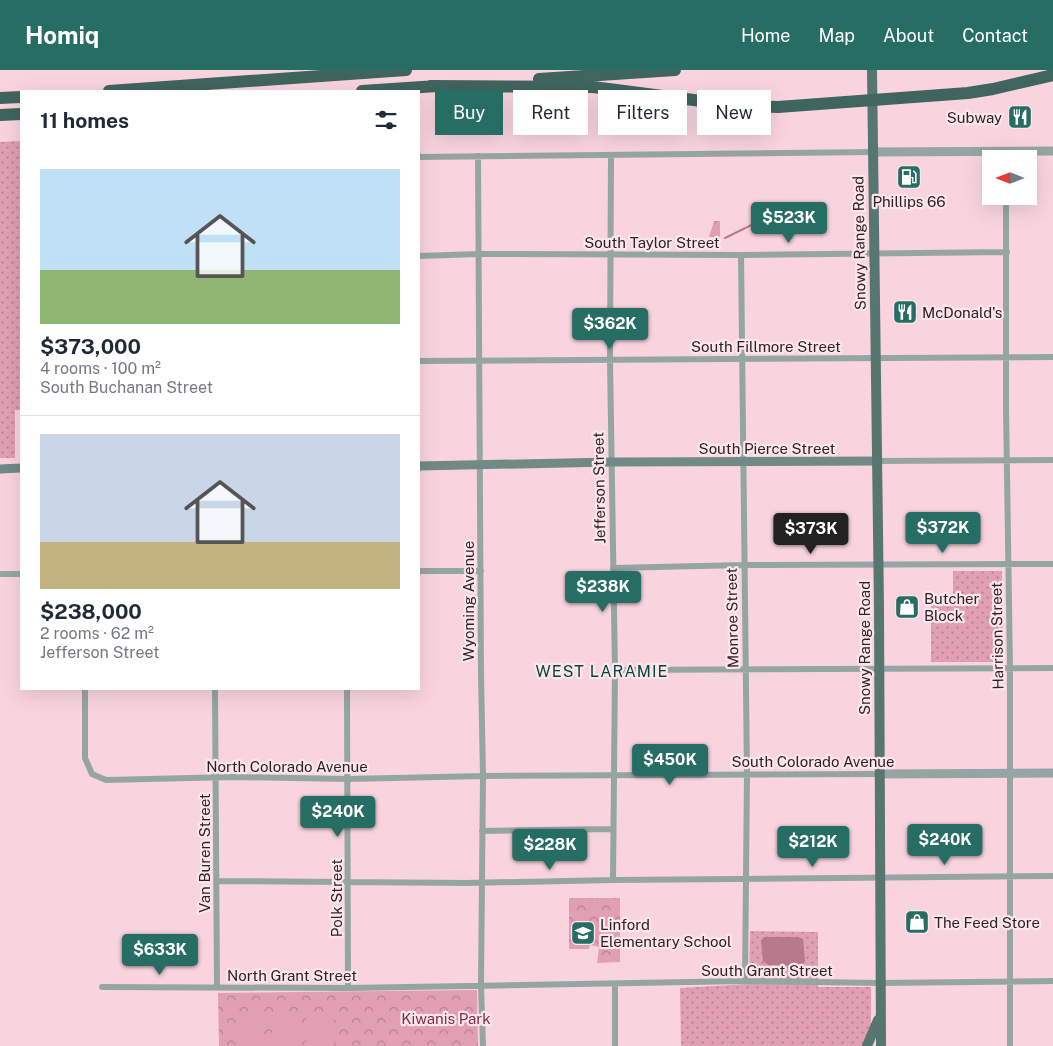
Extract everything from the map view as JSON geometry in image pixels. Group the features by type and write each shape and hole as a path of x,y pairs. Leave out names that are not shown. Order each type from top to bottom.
{"highway":[{"path":"123,90 405,70"},
{"path":"376,90 675,70"},
{"path":"430,86 593,87 740,106 778,107 968,93 993,90 1053,75"},
{"path":"0,98 20,96"},
{"path":"0,115 20,114"}],"main road":[{"name":"Snowy Range Road","path":"872,70 878,461 881,1046"},
{"name":"South Pierce Street","path":"420,466 612,462 878,461"},
{"path":"0,469 20,468"},
{"path":"867,1046 880,1015"}],"street":[{"path":"1038,152 1053,151"},
{"path":"420,157 873,152 982,154"},
{"name":"Wyoming Avenue","path":"478,156 483,776 481,985 483,1046"},
{"name":"Jefferson Street","path":"611,156 610,360 615,670 613,880"},
{"name":"Harrison Street","path":"1006,205 1011,876 1010,1046"},
{"name":"South Taylor Street","path":"420,256 478,254 741,255 1007,252"},
{"name":"Monroe Street","path":"741,255 747,774 745,981"},
{"name":"South Fillmore Street","path":"420,361 1053,357"},
{"name":"South Pierce Street","path":"878,461 1053,460"},
{"path":"613,568 744,565 1053,564"},
{"path":"420,571 481,571"},
{"path":"0,574 20,574"},
{"path":"615,670 1053,668"},
{"name":"North Colorado Avenue","path":"85,690 85,758 92,774 106,780 217,778 348,779 483,776"},
{"name":"Van Buren Street","path":"215,690 217,987"},
{"name":"Polk Street","path":"347,690 348,988"},
{"name":"South Colorado Avenue","path":"483,776 1053,773"},
{"path":"482,831 613,829"},
{"path":"217,881 481,883 1053,876"},
{"name":"South Grant Street","path":"481,985 745,981 880,983 1053,981"},
{"path":"615,984 615,1046"},
{"name":"North Grant Street","path":"102,987 348,988 481,985"}],"green space":[{"path":"20,141 20,410 15,410 15,458 0,458 0,142"},
{"path":"714,221 720,221 720,237 709,237"},
{"path":"953,571 1002,571 1003,662 931,662 931,594 953,594"},
{"path":"569,898 620,898 620,962 597,963 599,947 590,945 589,949 569,949"},
{"path":"750,931 818,932 818,987 871,987 871,1030 862,1046 681,1046 680,988 749,984"},
{"name":"Kiwanis Park","path":"477,990 478,1046 219,1046 218,993"},
{"path":"237,1012 264,1012 264,1046 237,1046"},
{"path":"272,1012 299,1012 299,1046 272,1046"},
{"path":"306,1013 334,1013 334,1046 306,1046"}],"shaded area":[{"path":"764,937 798,937 803,939 805,961 803,965 768,965 763,961 761,941"}],"waterway":[{"path":"725,238 794,204"}],"place":[{"name":"Subway","path":"1020,117"},
{"name":"Phillips 66","path":"909,177"},
{"name":"McDonald's","path":"905,312"},
{"name":"Butcher Block","path":"907,607"},
{"name":"The Feed Store","path":"917,922"},
{"name":"Linford Elementary School","path":"583,933"}],"district":[{"name":"WEST LARAMIE","path":"602,671"}]}
